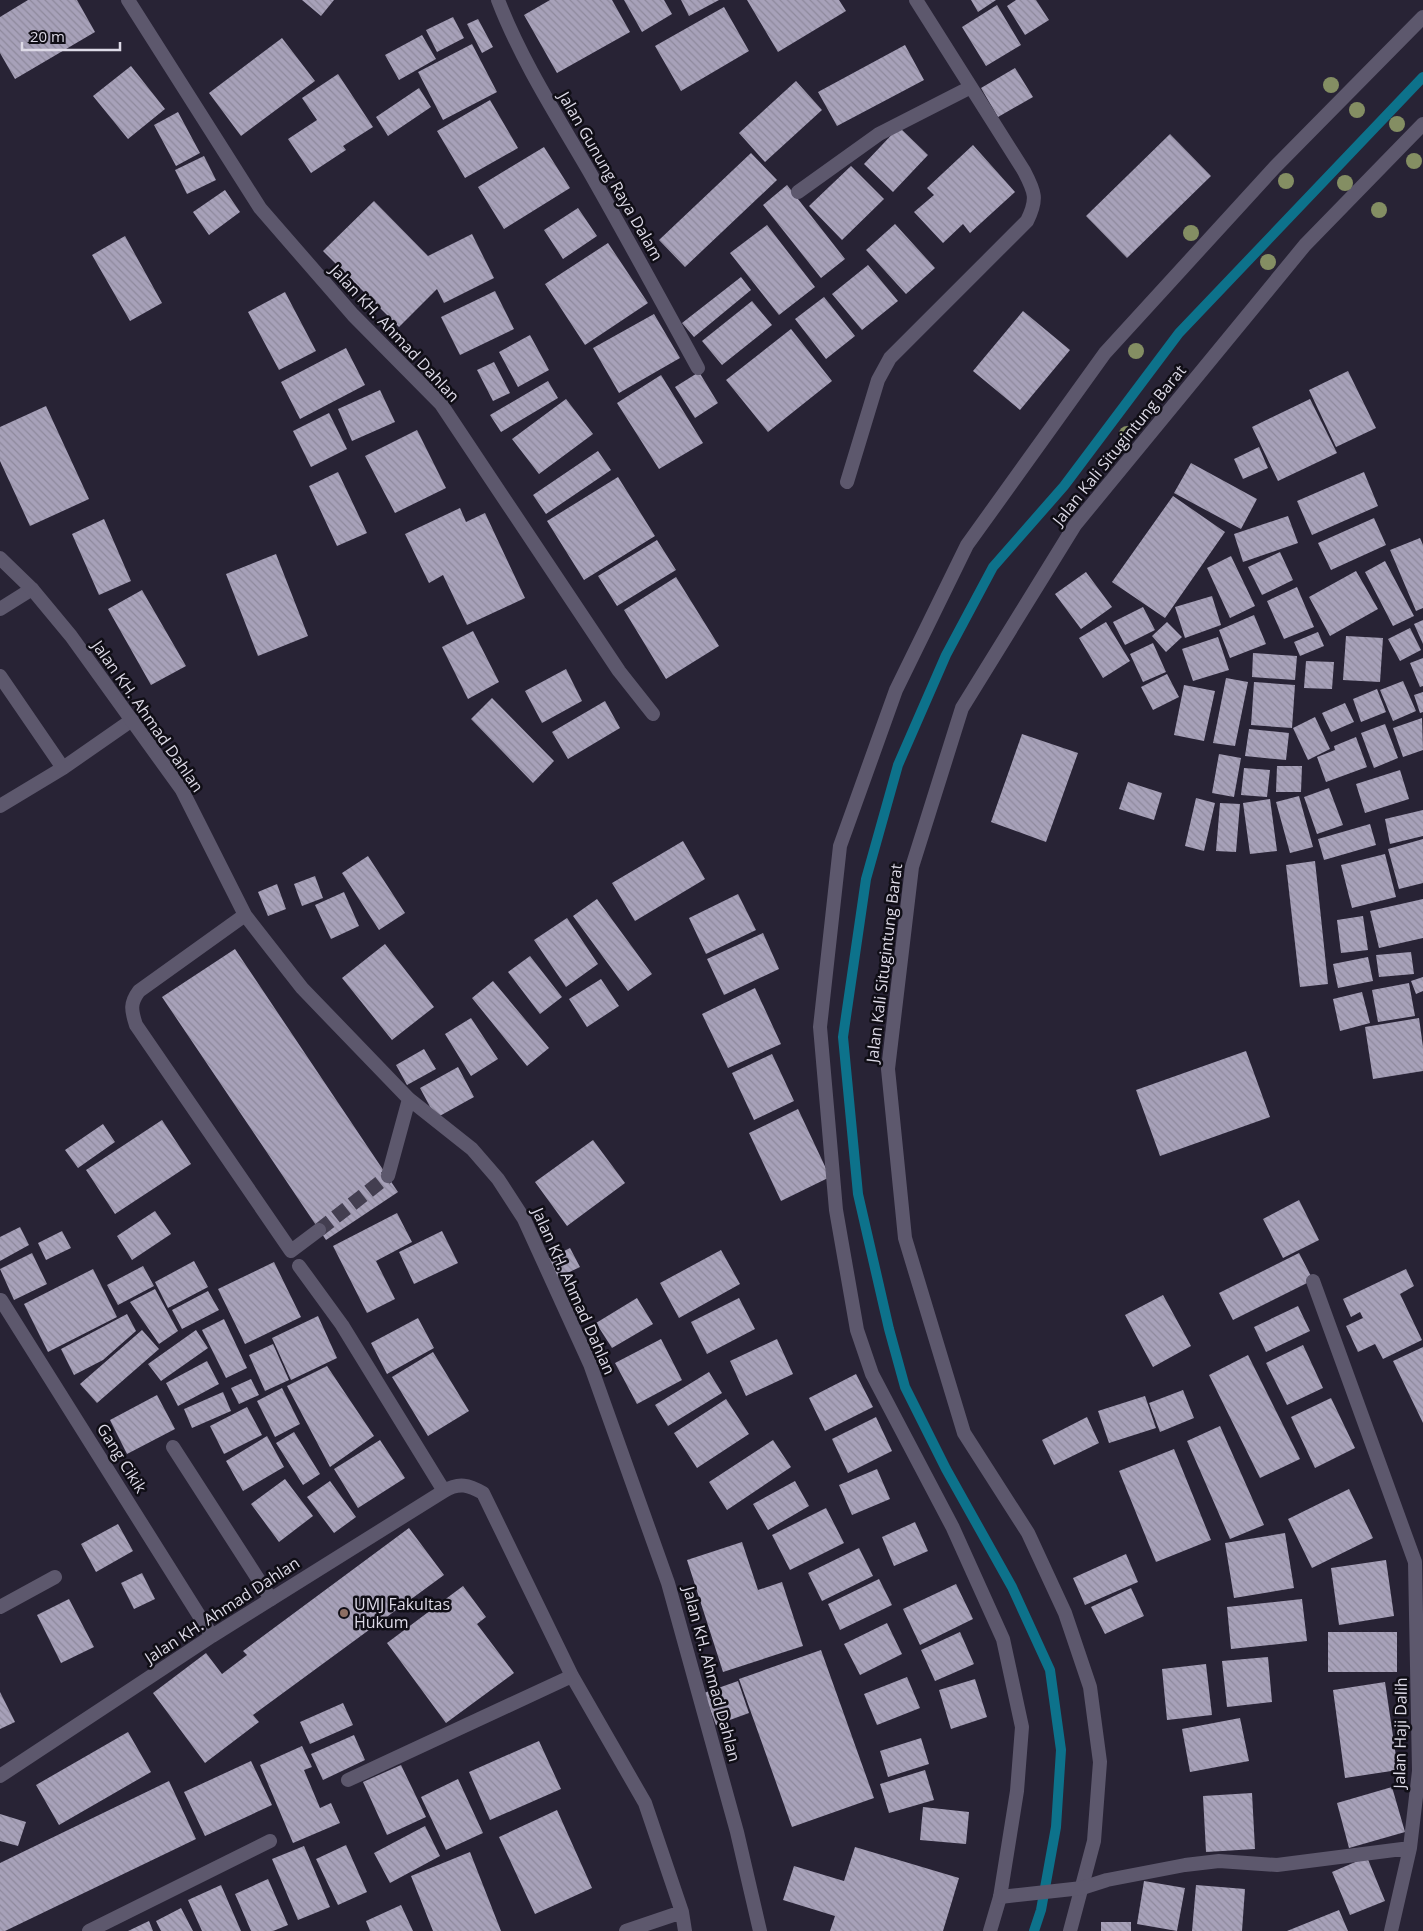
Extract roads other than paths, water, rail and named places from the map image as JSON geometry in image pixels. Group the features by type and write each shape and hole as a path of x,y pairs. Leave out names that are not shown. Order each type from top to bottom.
{"street":[{"name":"Jalan KH. Ahmad Dahlan","path":"128,0 260,208 353,315 441,404 619,671 653,714"},
{"name":"Jalan Gunung Raya Dalam","path":"498,0 514,40 623,231 698,368"},
{"path":"848,482 878,380 890,358 1027,221 1035,206 1034,189 1024,171 916,0"},
{"path":"990,1931 1000,1897 1017,1791 1022,1727 1015,1687 1003,1640 953,1528 872,1374 857,1330 836,1210 820,1027 840,846 896,690 967,545 1105,353 1275,167 1423,17"},
{"path":"798,192 879,134 971,87"},
{"name":"Jalan Kali Situgintung Barat","path":"1070,1931 1076,1888 1094,1841 1100,1762 1090,1687 1065,1613 1028,1533 964,1432 905,1238 888,1069 912,867 962,708 1075,525 1305,246 1423,124"},
{"name":"Jalan KH. Ahmad Dahlan","path":"0,558 32,589 70,636 182,790 245,915 302,988 409,1099 472,1149 498,1179 524,1219 590,1364 668,1584 737,1832 760,1931"},
{"path":"0,609 32,589"},
{"path":"0,676 63,768"},
{"path":"0,806 63,768 132,720"},
{"path":"245,915 139,991 132,1000 131,1009 136,1024 291,1252 319,1230"},
{"path":"388,1176 409,1099"},
{"path":"299,1266 342,1325 444,1491"},
{"name":"Jalan Haji Dalih","path":"1313,1281 1415,1562 1420,1771 1410,1848 1391,1931"},
{"name":"Gang Cikik","path":"1,1300 212,1636"},
{"path":"173,1447 271,1599"},
{"name":"Jalan KH. Ahmad Dahlan","path":"0,1776 212,1636 454,1485 468,1485 483,1493 572,1676"},
{"path":"0,1607 55,1577"},
{"path":"348,1780 572,1676 645,1803 682,1912 685,1931"},
{"path":"88,1931 270,1841"},
{"path":"1000,1897 1076,1888 1107,1880 1193,1864 1219,1861 1277,1865 1410,1848"},
{"path":"626,1931 682,1912"}],"waterway":[{"path":"1034,1931 1041,1910 1056,1827 1061,1750 1050,1670 1012,1587 946,1469 905,1387 889,1329 858,1194 843,1037 866,879 898,765 946,655 993,567 1064,486 1179,333 1423,77"}],"tunnel":[{"path":"319,1230 388,1176"}],"place":[{"name":"UMJ Fakultas Hukum","path":"344,1613"}]}
